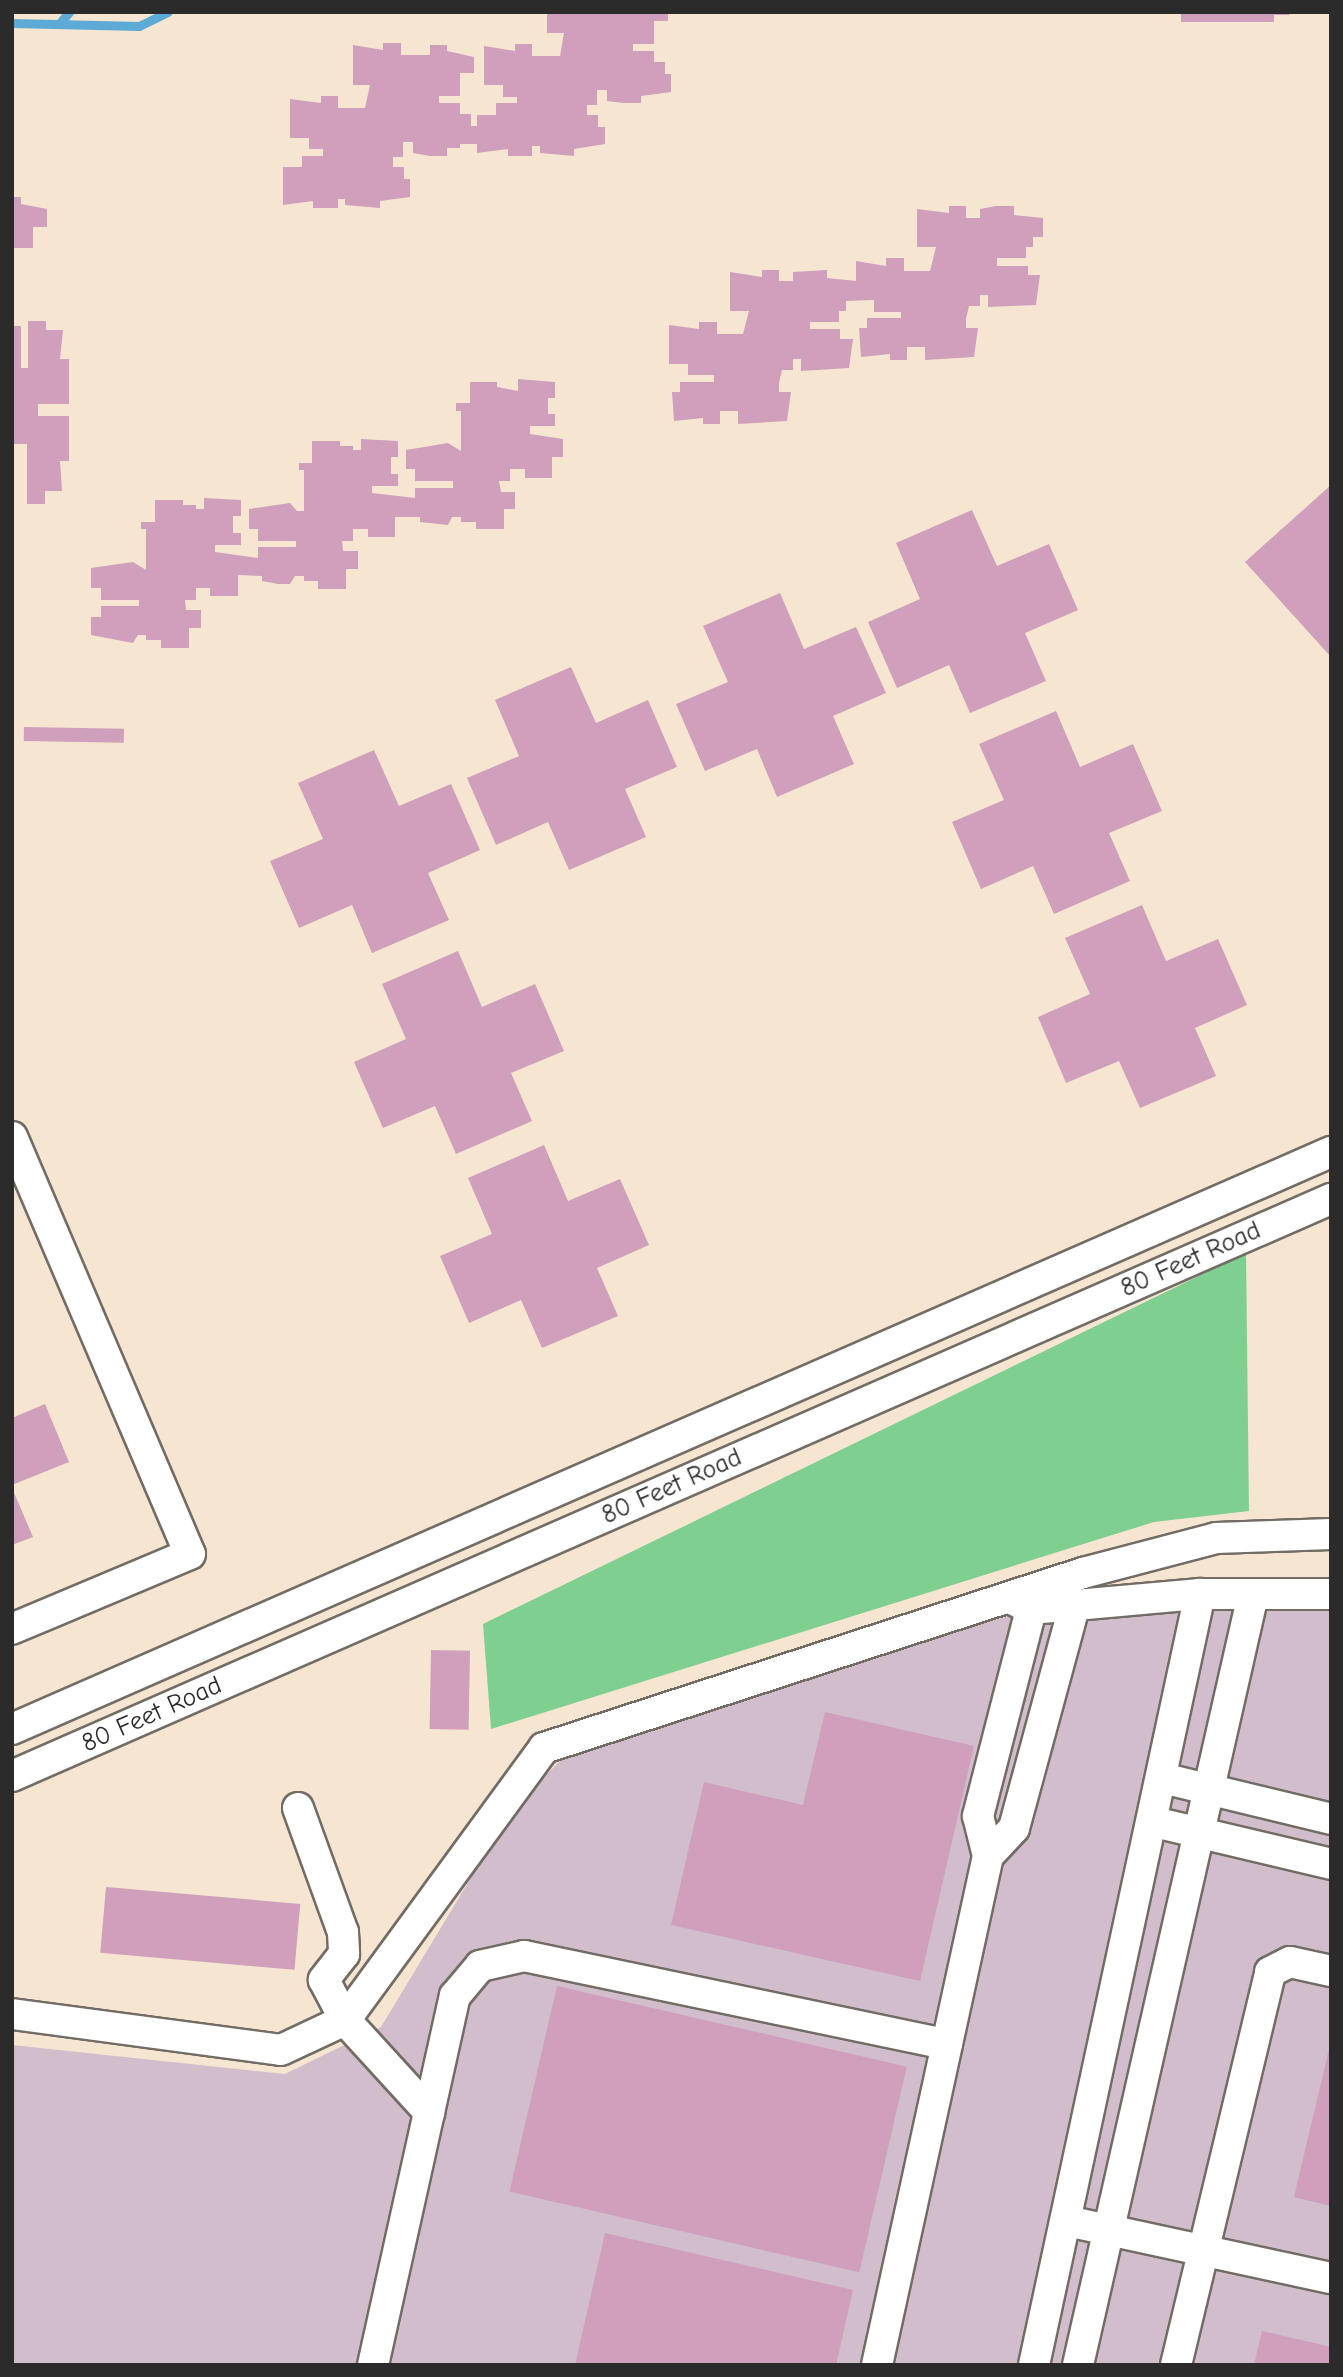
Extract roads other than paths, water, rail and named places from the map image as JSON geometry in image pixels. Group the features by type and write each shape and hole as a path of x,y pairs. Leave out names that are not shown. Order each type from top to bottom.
{"street":[{"path":"12,1137 190,1554 12,1629"},
{"name":"80 Feet Road","path":"12,1729 1331,1152"},
{"name":"80 Feet Road","path":"12,1776 1331,1199"},
{"path":"12,2014 281,2050 345,2020 544,1748 1021,1604 1083,1573 1216,1538 1331,1534"},
{"path":"1021,1604 1074,1606 1200,1594 1331,1594"},
{"path":"1034,2365 1154,1822 1200,1594"},
{"path":"1078,2365 1253,1595"},
{"path":"877,2365 988,1856 978,1816 1021,1604"},
{"path":"988,1856 1014,1828 1074,1606"},
{"path":"1162,1778 1331,1819"},
{"path":"298,1808 343,1932 344,1954 324,1980 345,2020 429,2112"},
{"path":"1154,1822 1331,1864"},
{"path":"373,2365 454,1996 480,1966 502,1957 524,1956 947,2044"},
{"path":"1176,2365 1270,1972 1290,1962 1331,1971"},
{"path":"1067,2221 1331,2277"}],"waterway":[{"path":"59,24 69,12"},
{"path":"12,23 139,26 168,12"}]}
